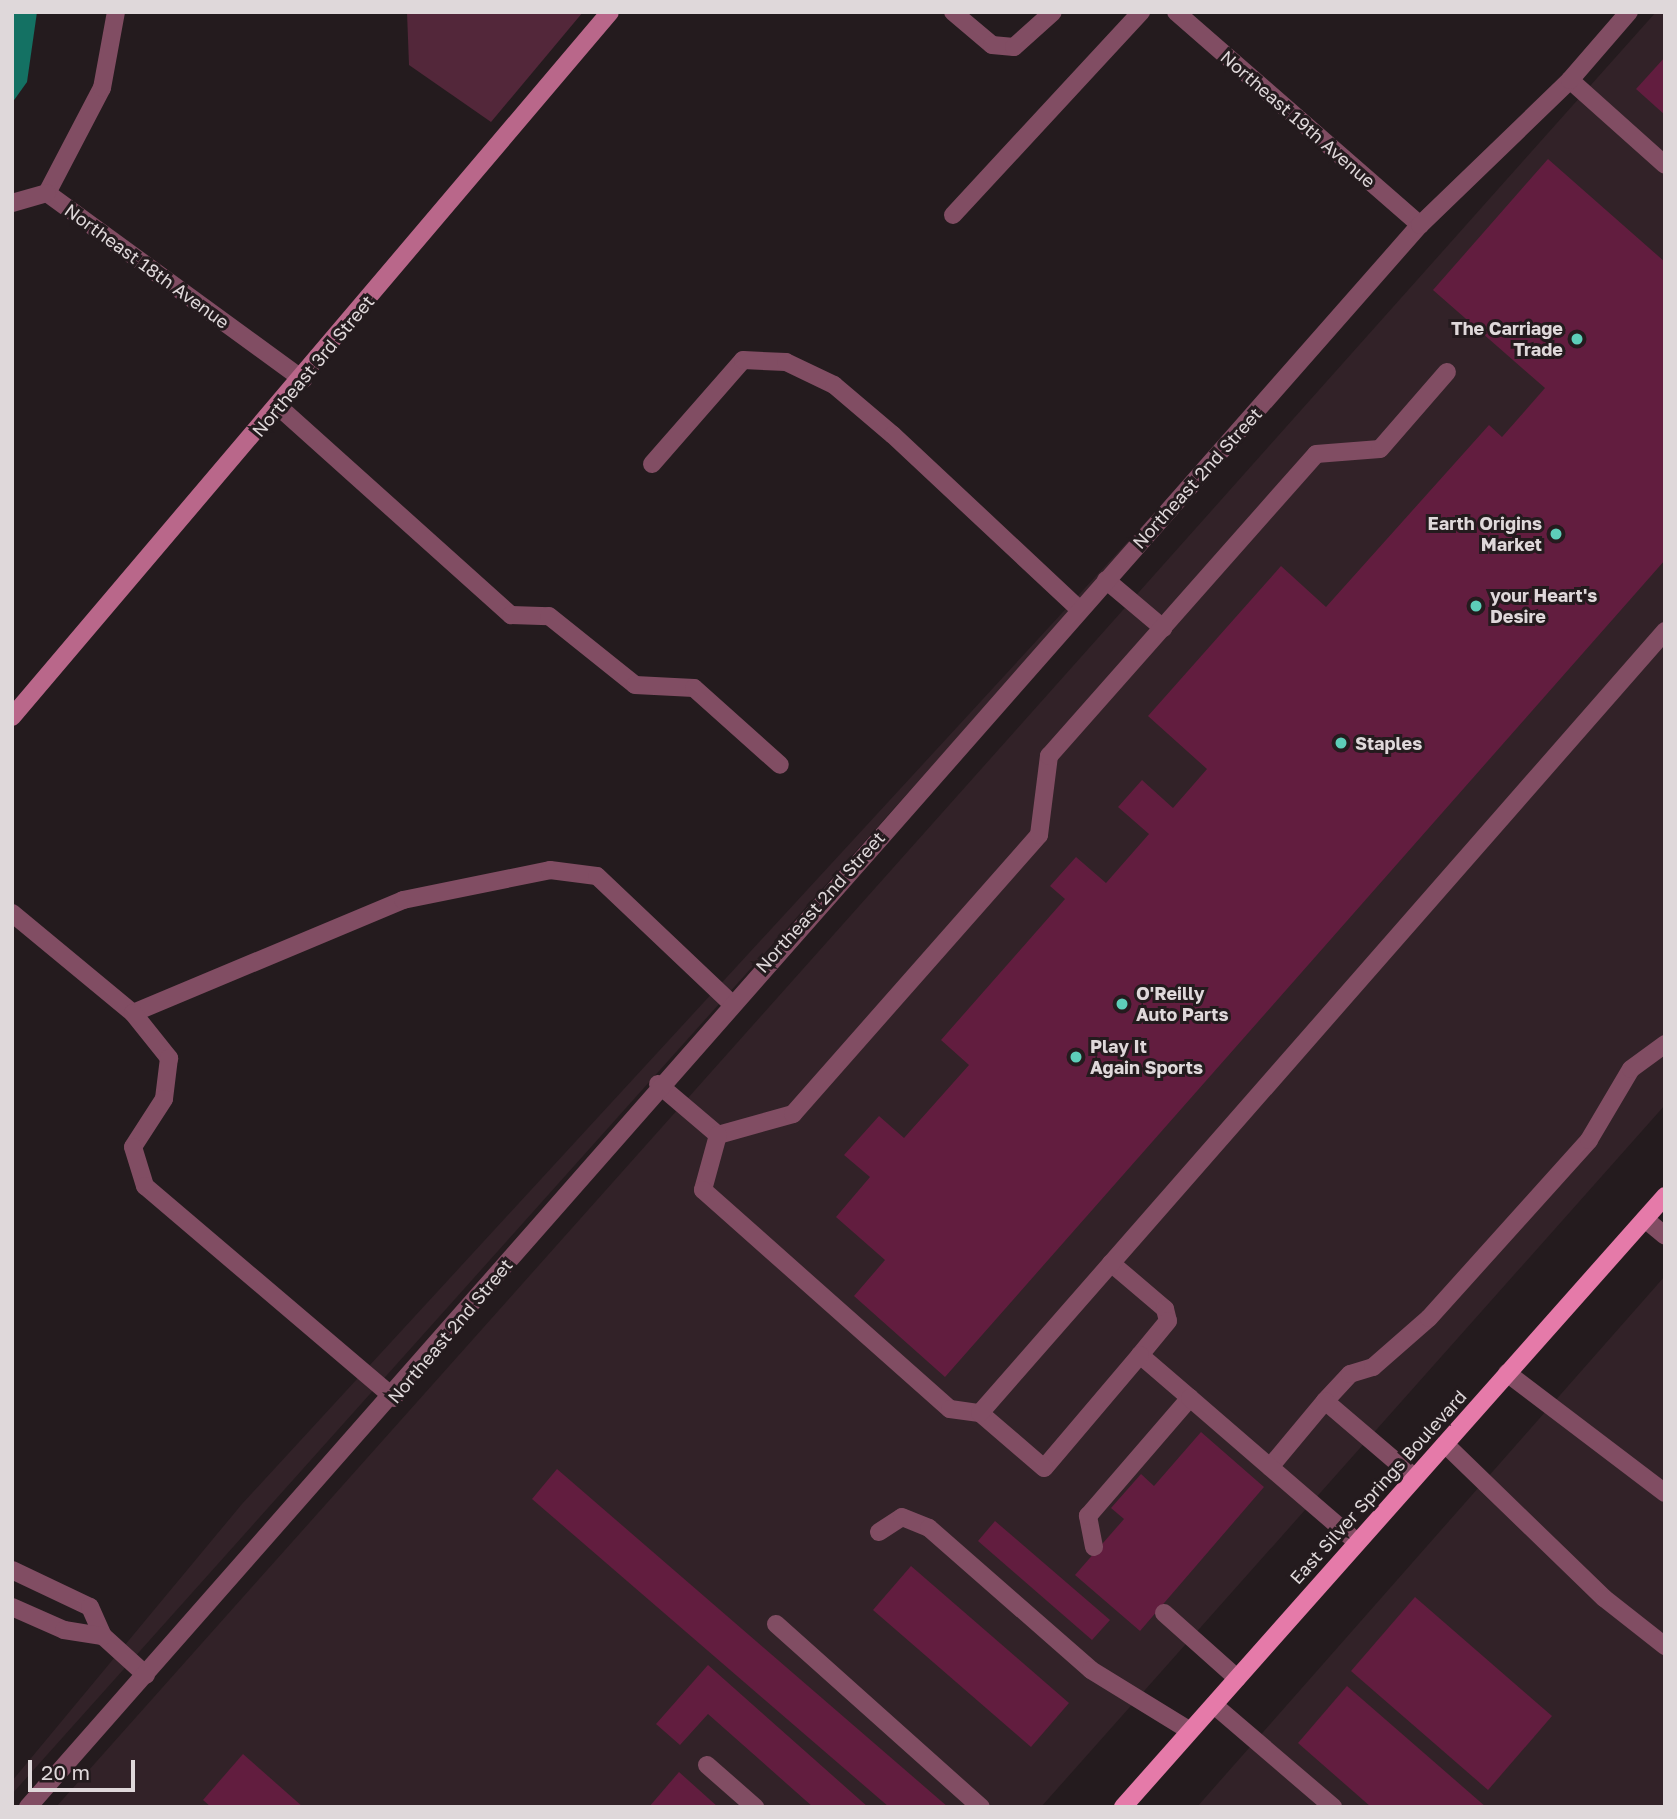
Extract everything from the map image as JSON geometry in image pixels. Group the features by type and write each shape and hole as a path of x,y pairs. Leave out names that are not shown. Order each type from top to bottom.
{"main road":[{"name":"East Silver Springs Boulevard","path":"1123,1807 1665,1196"}],"street":[{"name":"Northeast 18th Avenue","path":"116,12 102,88 47,193 303,380"},
{"name":"Northeast 3rd Street","path":"12,717 303,380 610,12"},
{"path":"953,12 992,45 1014,47 1053,12"},
{"path":"953,215 1141,12"},
{"name":"Northeast 19th Avenue","path":"1176,12 1420,225"},
{"name":"Northeast 2nd Street","path":"28,1807 394,1398 658,1084 1420,225 1570,80 1629,12"},
{"path":"1570,80 1665,165"},
{"path":"12,203 47,193"},
{"path":"652,464 743,360 786,362 834,385 893,435 1079,610"},
{"path":"718,1135 793,1114 1039,835 1049,756 1316,454 1380,449 1447,372"},
{"path":"279,407 511,615 550,616 635,685 694,688 780,765"},
{"path":"1106,580 1163,628"},
{"path":"980,1413 1665,631"},
{"path":"133,1013 403,900 550,870 597,876 731,1003"},
{"path":"12,914 133,1013 169,1058 164,1099 134,1147 145,1186 394,1398"},
{"path":"1270,1467 1350,1374 1373,1367 1429,1318 1588,1140 1631,1069 1665,1044"},
{"path":"658,1084 718,1135"},
{"path":"718,1135 703,1190 950,1409 980,1413 1044,1468 1168,1321 1165,1309 1111,1263"},
{"path":"1645,1219 1665,1236"},
{"path":"1140,1355 1357,1542"},
{"path":"1507,1373 1665,1493"},
{"path":"1094,1548 1088,1516 1190,1398"},
{"path":"1325,1401 1415,1478"},
{"path":"1445,1444 1604,1598 1665,1646"},
{"path":"879,1532 902,1517 929,1528 1091,1670 1190,1731"},
{"path":"12,1570 90,1607 103,1636 146,1675"},
{"path":"12,1607 64,1630 103,1636"},
{"path":"1164,1613 1237,1678"},
{"path":"776,1624 981,1807"},
{"path":"1214,1704 1327,1805"},
{"path":"707,1765 755,1807"}],"shaded area":[{"path":"12,12 37,12 27,82 12,103"},
{"path":"407,12 583,12 491,122 409,65"},
{"path":"1656,12 1665,12 1665,1105 1041,1807 56,1807"},
{"path":"1306,348 12,1794 12,1781 242,1504"},
{"path":"1665,1276 1665,1807 1197,1807"}],"building":[{"path":"1665,57 1665,115 1636,89"},
{"path":"1548,159 1665,262 1665,560 945,1377 854,1296 885,1260 836,1217 870,1177 844,1155 879,1116 904,1138 969,1065 941,1040 1065,899 1050,886 1076,857 1106,883 1149,834 1118,807 1142,780 1173,808 1207,769 1148,716 1281,566 1326,607 1489,425 1502,437 1545,388 1433,290"},
{"path":"1201,1432 1264,1487 1140,1631 1075,1575 1124,1519 1111,1508 1141,1474 1154,1486"},
{"path":"557,1469 948,1807 889,1807 532,1499"},
{"path":"995,1521 1110,1620 1092,1640 978,1541"},
{"path":"911,1566 1069,1703 1031,1747 873,1610"},
{"path":"1415,1597 1552,1716 1488,1790 1351,1671"},
{"path":"708,1665 868,1807 813,1807 708,1714 680,1745 656,1724"},
{"path":"1347,1686 1486,1807 1371,1807 1298,1743"},
{"path":"243,1754 303,1807 211,1807 203,1800"},
{"path":"679,1772 718,1807 649,1807"}],"place":[{"name":"The Carriage Trade","path":"1577,339"},
{"name":"Earth Origins Market","path":"1556,534"},
{"name":"your Heart's Desire","path":"1476,606"},
{"name":"Staples","path":"1341,743"},
{"name":"O'Reilly Auto Parts","path":"1122,1004"},
{"name":"Play It Again Sports","path":"1076,1057"}]}
